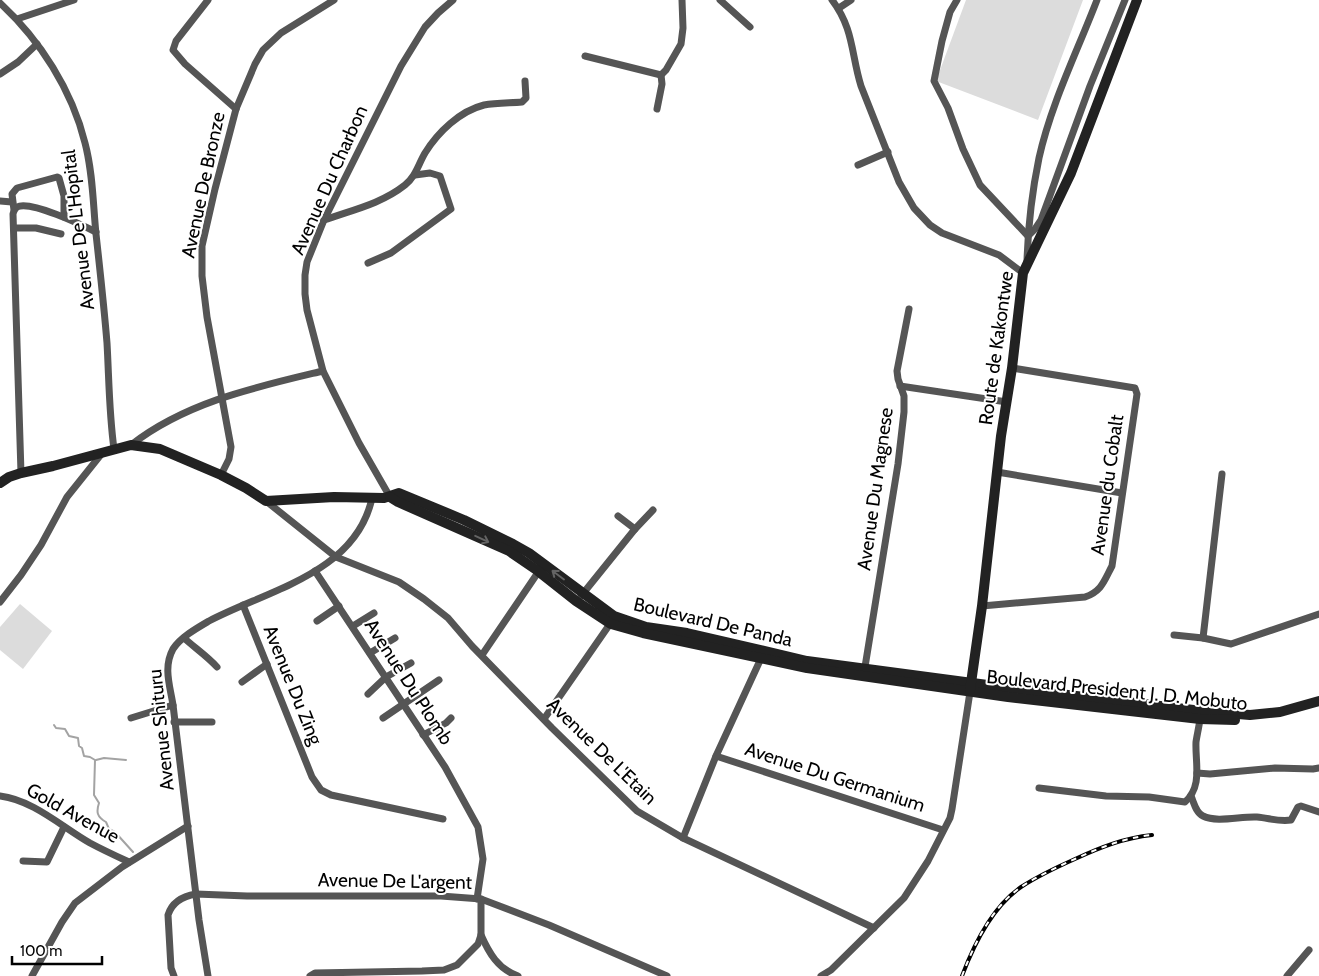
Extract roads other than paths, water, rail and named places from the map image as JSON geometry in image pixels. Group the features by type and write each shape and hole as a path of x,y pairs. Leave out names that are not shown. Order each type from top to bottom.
{"street":[{"path":"17,19 74,0"},
{"path":"208,0 176,41 173,50 185,64 236,109"},
{"name":"Avenue De Bronze","path":"221,475 230,459 230,439 206,317 201,256 215,189 236,109 263,50 281,33 334,0"},
{"name":"Avenue Du Charbon","path":"390,497 359,444 323,371 307,310 305,294 307,262 324,220 401,66 425,27 453,0"},
{"path":"661,75 681,44 683,34 682,0"},
{"path":"720,0 750,27"},
{"path":"832,0 839,8 849,29 853,44 856,72 906,196 922,217 942,233 999,255 1023,273"},
{"path":"839,8 851,0"},
{"path":"957,0 950,12 934,81 948,108 963,149 980,185 1028,236"},
{"path":"1027,261 1028,236 1036,175 1043,143 1057,101 1097,0"},
{"path":"1028,236 1041,220 1087,94 1125,0"},
{"name":"Route de Kakontwe","path":"971,688 1023,273 1027,261 1071,173 1137,0"},
{"name":"Avenue De L'Hopital","path":"0,3 17,19 37,44 61,82 82,131 91,177 107,343 110,419 114,449"},
{"path":"0,74 18,62 37,44"},
{"path":"585,56 661,75"},
{"path":"657,109 662,84 661,75"},
{"path":"324,220 376,202 392,194 415,175 431,144 457,118 464,113 486,105 522,102 526,98 525,81"},
{"path":"858,165 888,152"},
{"path":"368,263 391,253 451,209 440,176 430,173 415,175"},
{"path":"21,473 12,194 17,188 54,177 59,178 64,196 64,217"},
{"path":"0,201 17,207 28,207 64,217 96,232"},
{"path":"14,228 36,228 61,234"},
{"name":"Avenue Du Magnese","path":"864,672 898,464 904,396 897,371 909,308"},
{"name":"Avenue du Cobalt","path":"982,606 1084,597 1095,594 1100,589 1112,566 1137,394 1135,388 1012,368"},
{"path":"131,445 162,423 222,398 323,371"},
{"path":"900,386 1006,402"},
{"path":"3,479 131,445 160,449 172,453 221,475 266,501"},
{"path":"0,602 41,546 67,497 103,452"},
{"path":"997,472 1122,493"},
{"path":"1204,638 1222,474"},
{"name":"Boulevard De Panda","path":"266,501 334,497 390,497 399,493 429,510 462,525 513,544 580,598 612,620 686,633 762,655 971,688"},
{"name":"Avenue Shituru","path":"208,976 203,952 168,675 168,667 174,649 184,638 211,620 315,571 336,557 359,532 368,514 372,498"},
{"name":"Avenue De L'Etain","path":"266,501 336,557 399,582 424,598 448,618 544,719 637,811 683,838 874,928"},
{"path":"580,598 635,529 653,510"},
{"path":"618,516 635,529"},
{"path":"482,655 541,568"},
{"name":"Avenue Du Plomb","path":"315,571 445,767 471,813 480,834 483,859 479,899 481,935"},
{"name":"Avenue Du Zing","path":"243,605 312,777 321,790 331,795 443,819"},
{"path":"317,621 338,606"},
{"path":"353,626 374,613"},
{"path":"1174,635 1204,638 1231,644 1319,614"},
{"path":"544,719 612,620"},
{"path":"184,638 207,656 217,667"},
{"path":"370,653 395,638"},
{"path":"683,838 716,756 762,655"},
{"path":"368,694 386,678 411,663"},
{"path":"242,682 266,664"},
{"path":"383,718 439,680"},
{"path":"822,976 900,903 916,883 950,818 971,688"},
{"name":"Boulevard President J. D. Mobuto","path":"971,688 1140,708 1250,715 1280,712 1319,701"},
{"path":"131,718 173,705"},
{"name":"Boulevard President J. D. Mobuto","path":"1140,708 1200,719 1257,721 1293,716 1319,708"},
{"path":"423,735 446,723 451,718"},
{"path":"1039,788 1106,796 1185,802 1195,790 1197,773 1196,742 1200,719"},
{"path":"174,722 212,722"},
{"name":"Avenue Du Germanium","path":"716,756 943,830"},
{"path":"1197,773 1210,774 1266,769 1313,770 1319,768"},
{"name":"Gold Avenue","path":"0,796 12,798 37,810 91,844 129,862"},
{"path":"1191,796 1196,810 1202,816 1214,818 1256,817 1283,822 1291,820 1301,806 1319,812"},
{"path":"32,976 62,922 75,903 129,862 188,826"},
{"path":"23,861 47,862 64,827"},
{"path":"174,976 171,968 168,915 175,903 189,895 196,894"},
{"name":"Avenue De L'argent","path":"196,894 246,896 441,896 479,899 549,925 667,976"},
{"path":"310,976 315,973 384,973 444,970 457,965 465,958 478,944 481,935"},
{"path":"481,935 487,949 501,967 518,976"},
{"path":"1287,976 1309,950"}],"waterway":[{"path":"54,725 56,728 65,729 69,736 78,738 79,746 82,748 84,756 95,760 94,795 99,803 98,814 106,822 109,829 115,832 133,852"},
{"path":"96,760 104,758 126,760"}],"railway":[{"path":"962,976 972,951 985,927 1001,905 1021,887 1048,872 1094,851 1122,841 1152,835"}]}
